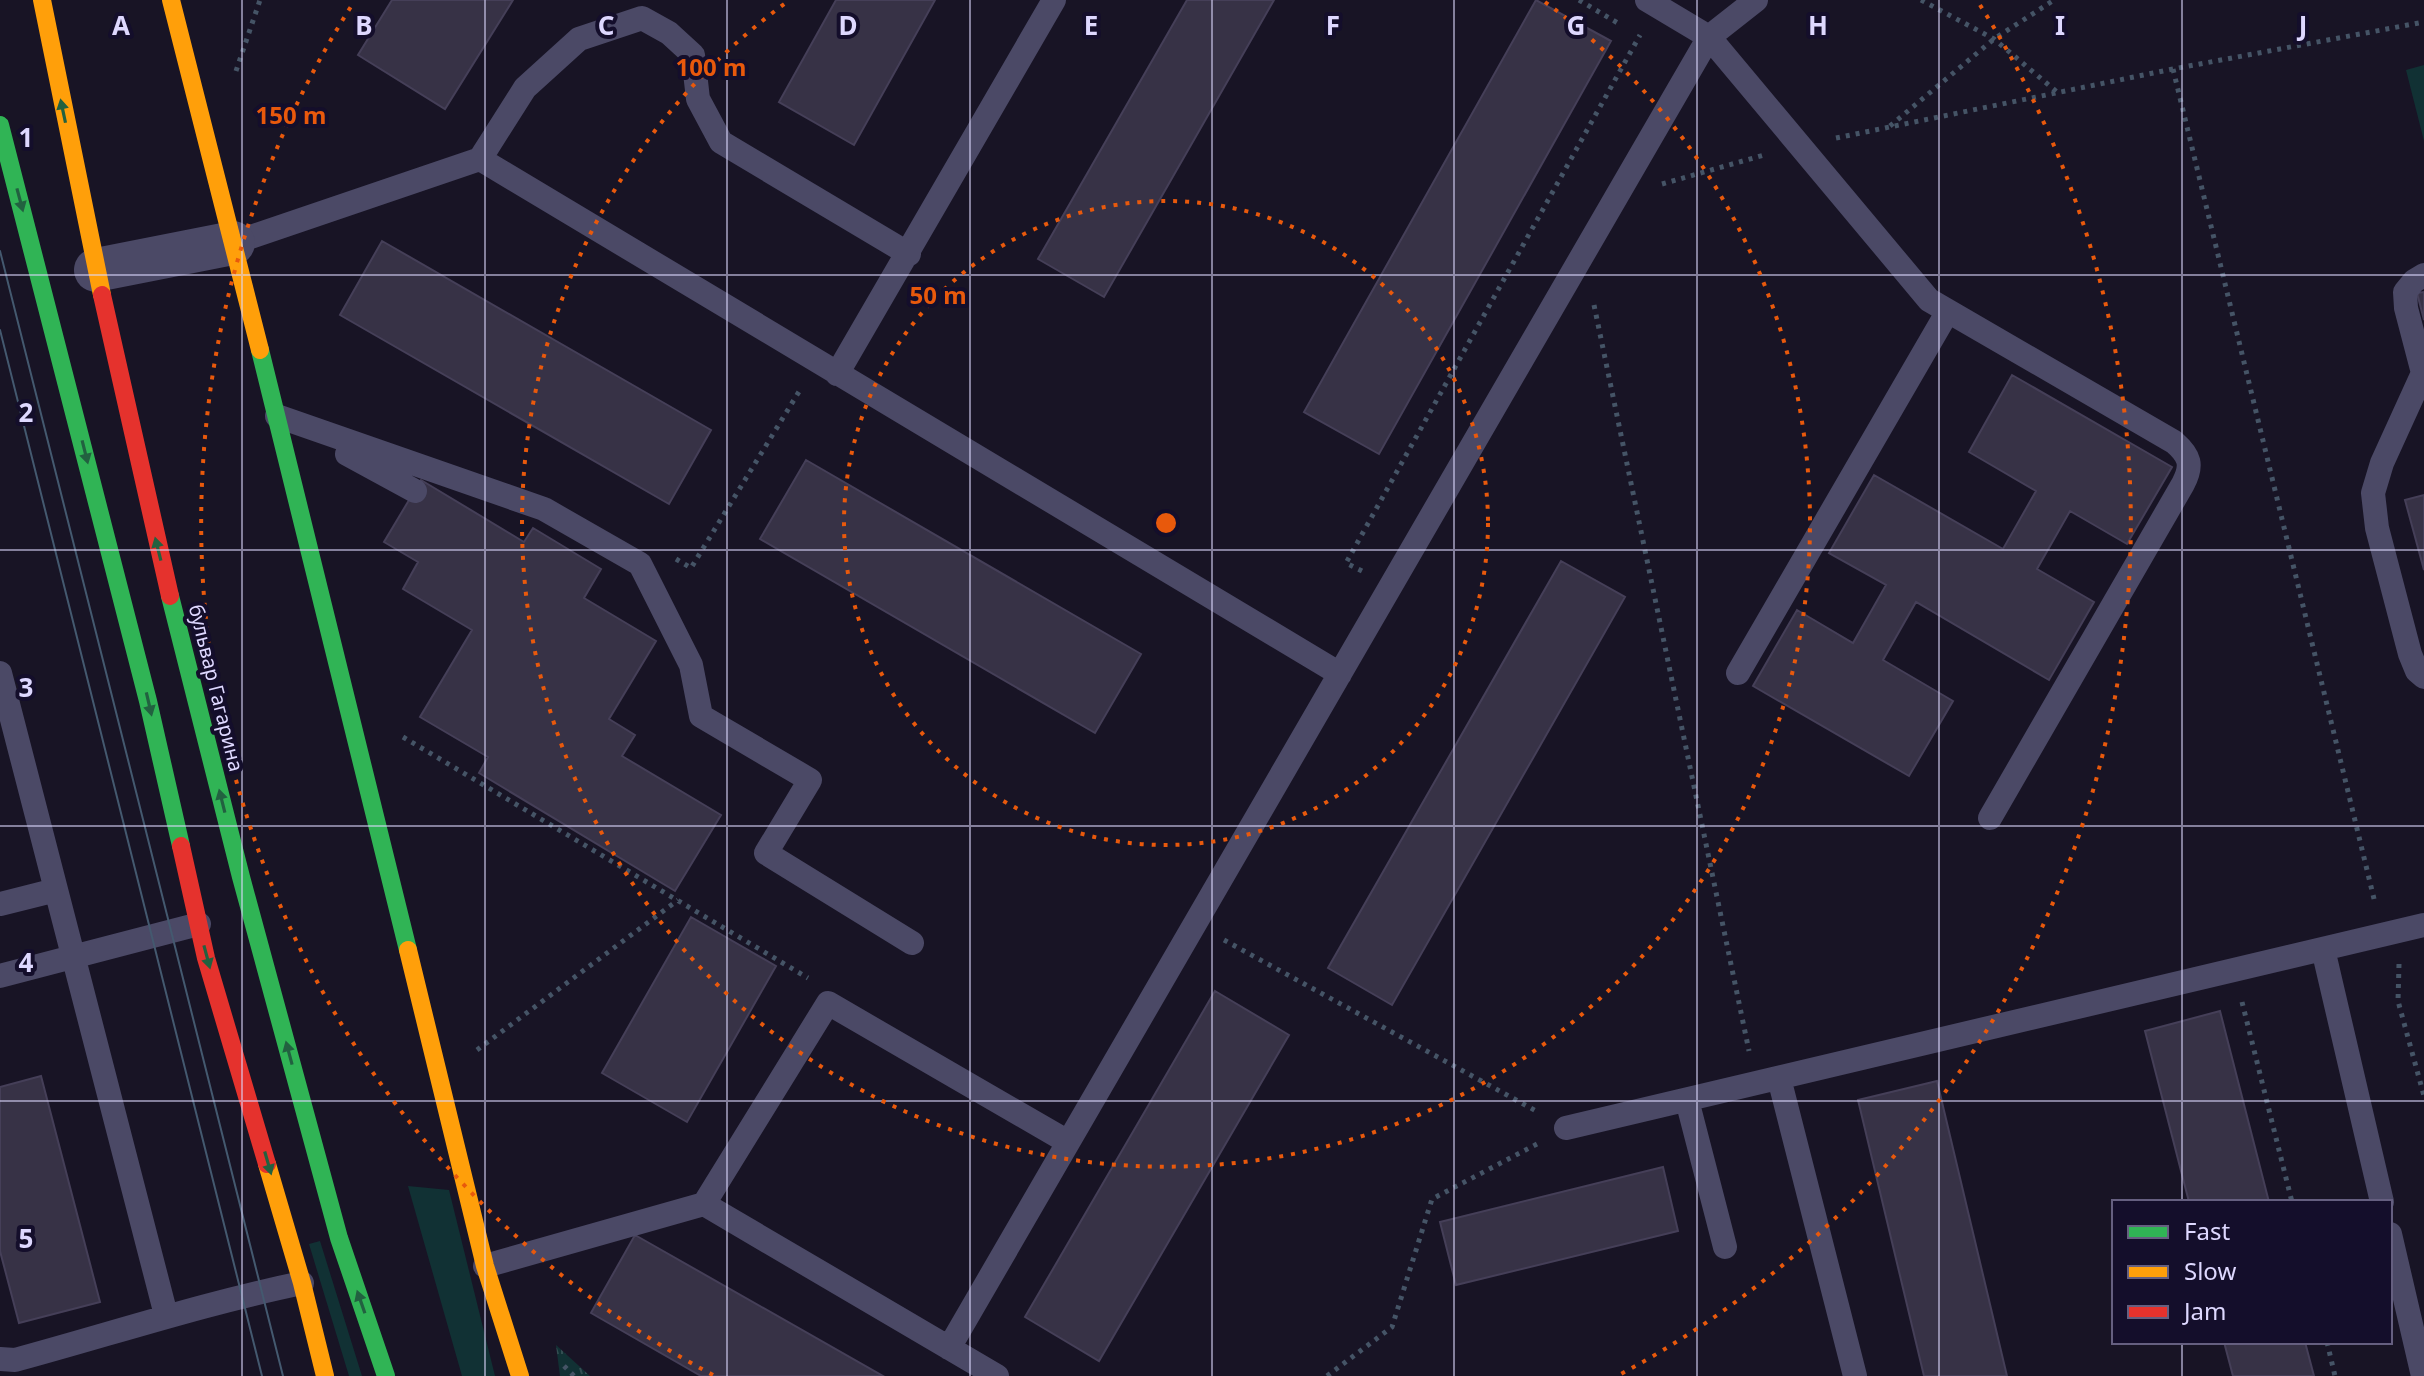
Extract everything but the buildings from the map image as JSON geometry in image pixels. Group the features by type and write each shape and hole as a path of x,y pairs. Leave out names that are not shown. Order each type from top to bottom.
{"main road":[{"name":"бульвар Гагарина","path":"42,0 96,270 248,926 339,1238 386,1376"},
{"path":"171,0 233,243 286,420 485,1266 520,1376"},
{"path":"0,125 325,1376"}],"street":[{"path":"96,270 233,243"}],"lane":[{"path":"827,368 909,254 1054,0"},
{"path":"1647,0 1709,37 1929,300 2174,442 2187,454 2191,469 1990,818"},
{"path":"949,1348 1709,37 1756,0"},
{"path":"233,243 480,159 525,88 579,39 642,18 669,33 693,55 698,99 721,142 909,254"},
{"path":"480,159 1340,674"},
{"path":"2424,275 2405,292 2406,308 2423,373 2382,463 2373,493 2377,528 2410,654 2417,671 2424,677"},
{"path":"1738,673 1948,311"},
{"path":"286,420 415,491"},
{"path":"286,420 544,509 640,564 691,665 701,716 810,780 766,853 912,943"},
{"path":"0,673 166,1315"},
{"path":"0,904 56,890"},
{"path":"0,976 206,925"},
{"path":"1566,1128 2402,930"},
{"path":"2323,949 2382,1200"},
{"path":"485,1266 704,1204 828,1003 1068,1142"},
{"path":"1768,1081 1855,1376"},
{"path":"1687,1100 1725,1247"},
{"path":"704,1204 997,1376"},
{"path":"2392,1243 2423,1376"},
{"path":"0,1359 15,1360 110,1335 166,1315 302,1283"}],"path":[{"path":"232,82 260,0"},
{"path":"1579,0 1639,35 1709,37"},
{"path":"1921,0 1994,39 2057,92"},
{"path":"1889,127 1994,39 2054,0"},
{"path":"1617,196 1799,146 2057,92 2424,22"},
{"path":"1346,563 1639,35"},
{"path":"2173,69 2402,930 2398,1001 2424,1096"},
{"path":"1583,254 1768,1081"},
{"path":"666,553 691,568 827,368"},
{"path":"403,737 814,981 828,1003"},
{"path":"475,1051 678,900"},
{"path":"1195,924 1566,1128"},
{"path":"2234,970 2292,1200"},
{"path":"1327,1376 1392,1327 1432,1199 1566,1128"},
{"path":"2327,1344 2335,1376"}],"green space":[{"path":"2424,65 2424,141 2406,70"},
{"path":"408,1186 449,1190 495,1376 462,1376"},
{"path":"320,1241 362,1376 349,1376 309,1244"},
{"path":"556,1345 590,1376 560,1376"}],"tram line":[{"path":"0,251 283,1376"},
{"path":"0,330 262,1376"}],"traffic: fast":[{"path":"0,125 148,701 181,846"},
{"path":"260,350 408,950"},
{"path":"170,596 241,877 339,1238 386,1376"}],"traffic: slow":[{"path":"42,0 102,295"},
{"path":"171,0 260,350"},
{"path":"408,950 485,1266 520,1376"},
{"path":"267,1164 325,1376"}],"traffic: jam":[{"path":"102,295 170,596"},
{"path":"181,846 206,958 267,1164"}]}
